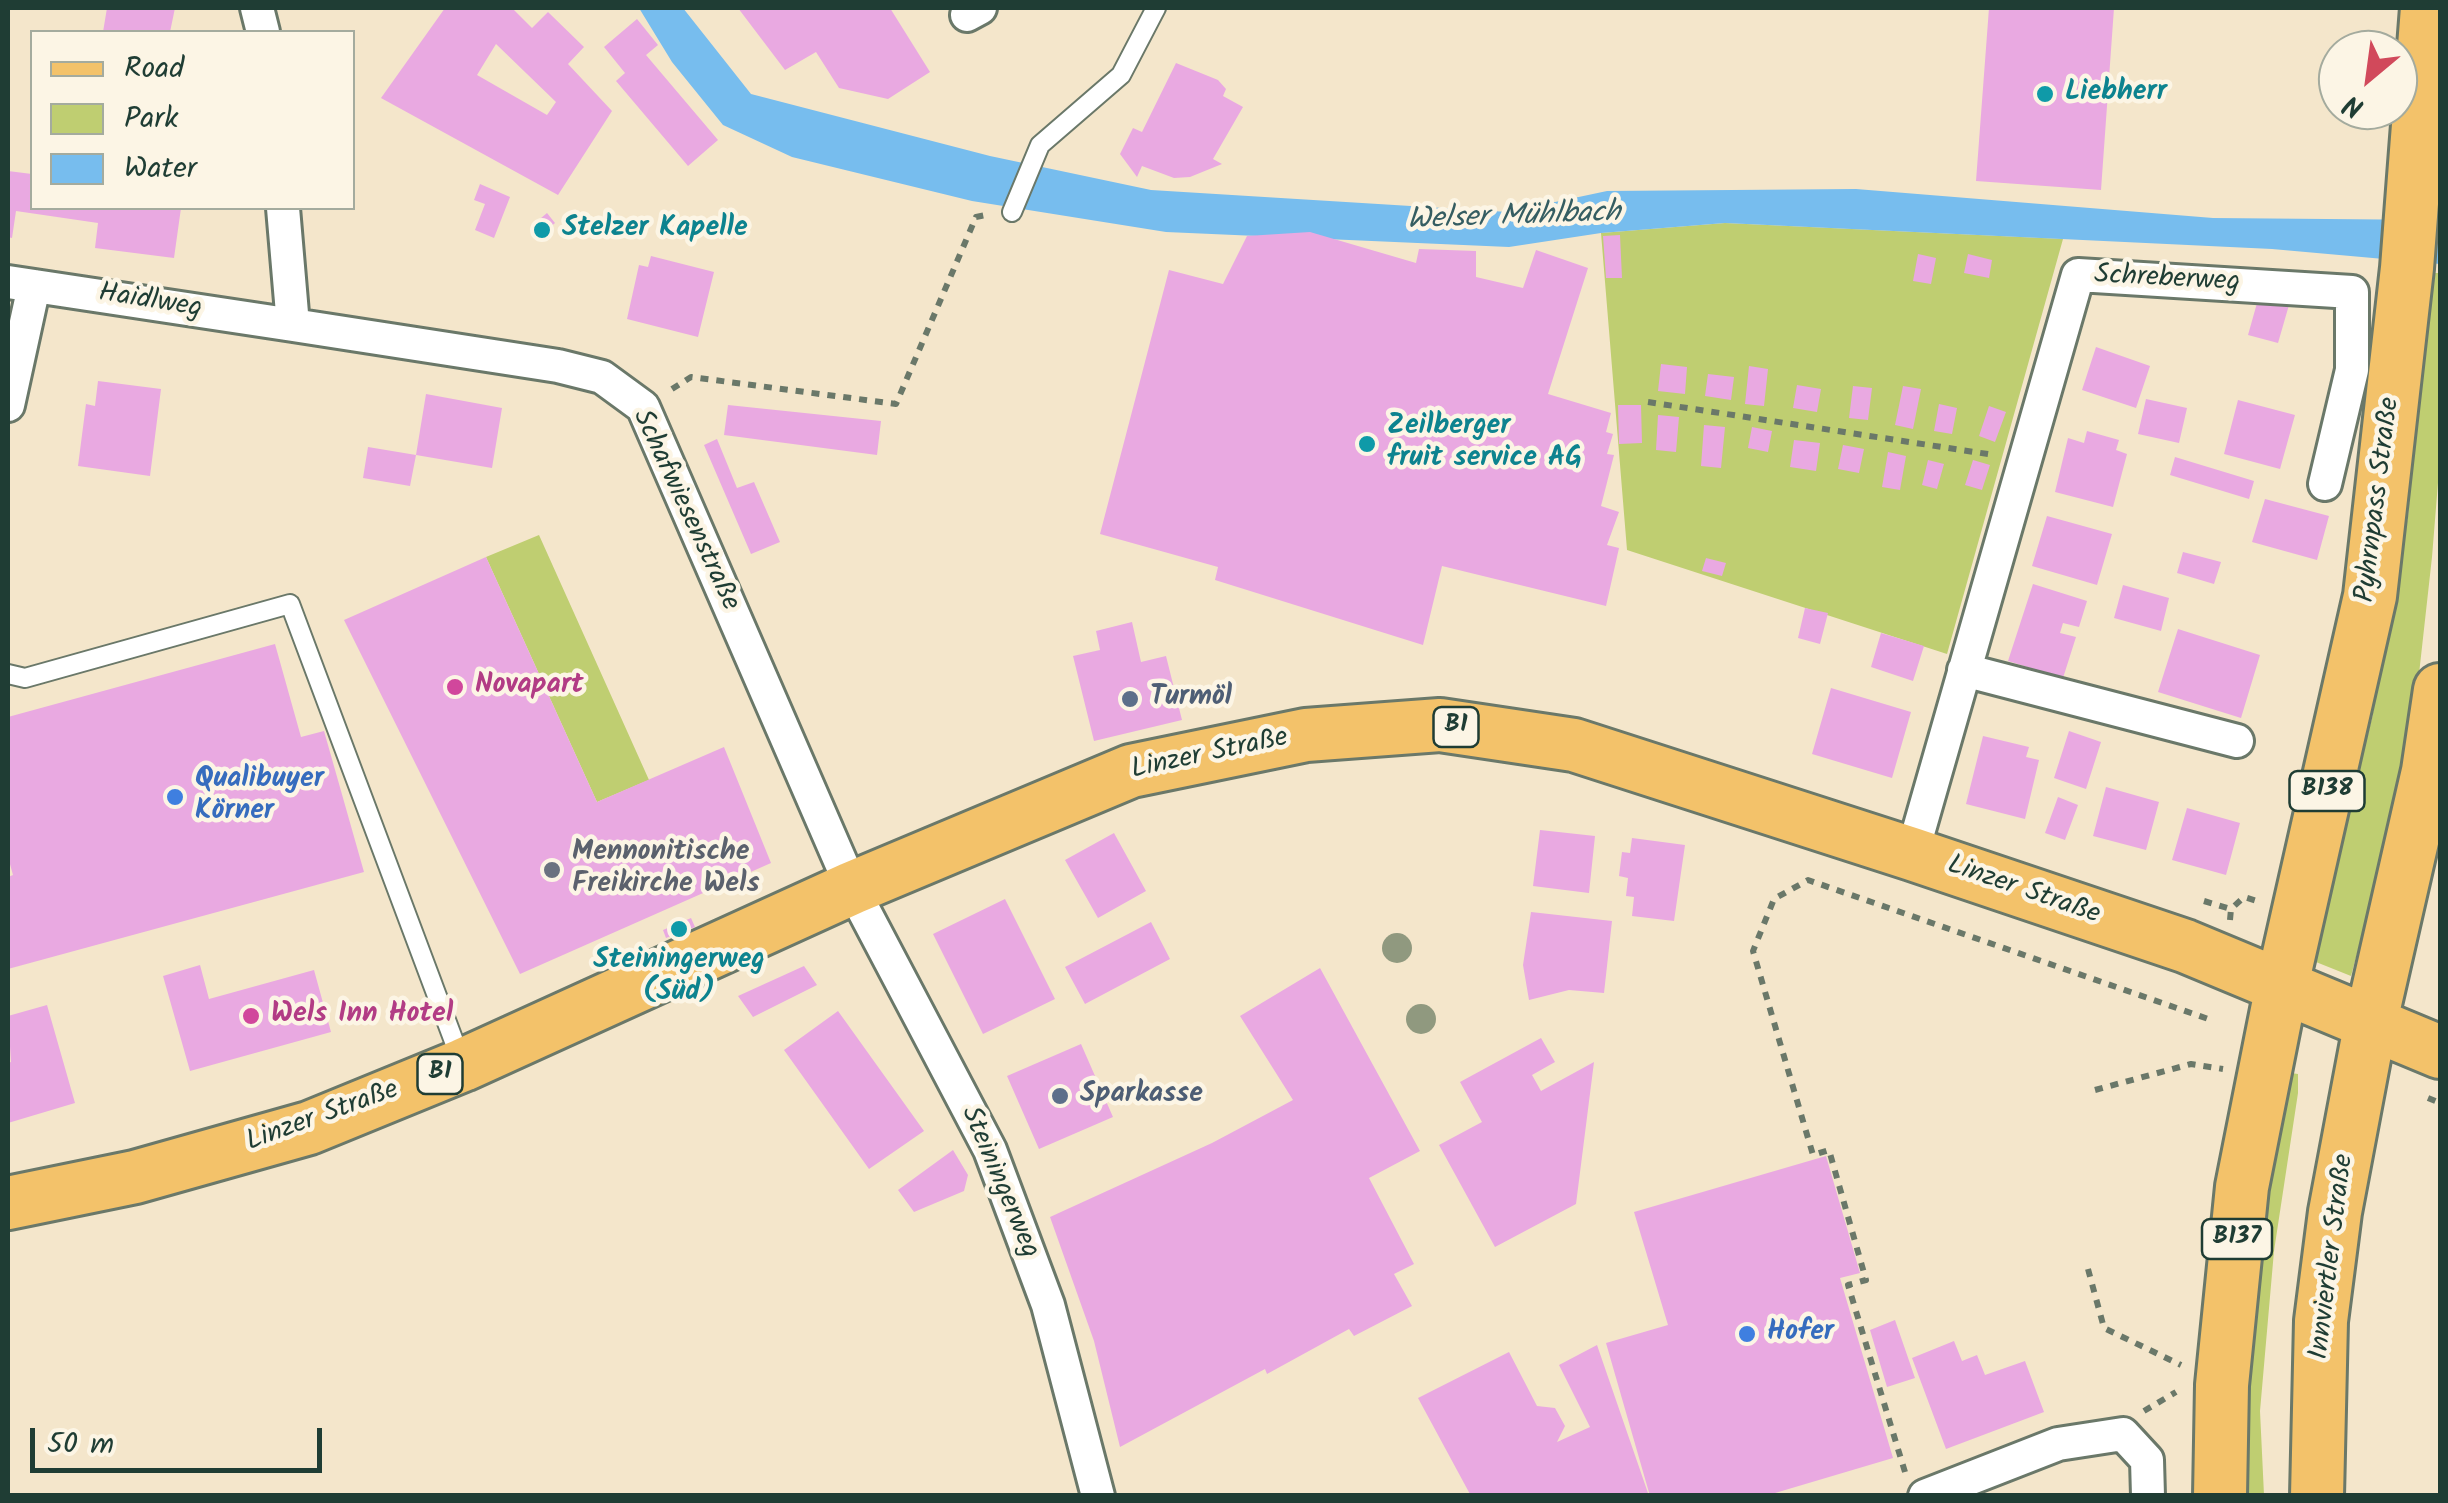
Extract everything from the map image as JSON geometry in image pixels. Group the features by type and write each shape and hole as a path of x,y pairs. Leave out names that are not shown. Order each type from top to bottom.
{"main road":[{"name":"Pyhrnpass Straße","path":"2282,985 2370,596 2407,268 2426,8"},
{"path":"2372,1020 2428,772 2440,690"},
{"name":"Linzer Straße","path":"8,1203 135,1177 309,1128 463,1065 852,888 1131,770 1306,735 1440,725 1574,745 1912,854 2185,946 2372,1020 2440,1052"},
{"name":"B137","path":"2220,1496 2222,1385 2242,1187 2282,985"},
{"name":"Innviertler Straße","path":"2317,1496 2321,1321 2336,1212 2372,1020"}],"street":[{"path":"283,210 293,325"},
{"name":"Schreberweg","path":"1912,854 2078,275 2352,292 2352,370 2325,484"},
{"path":"8,406 21,284"},
{"name":"Haidlweg","path":"21,284 293,325"},
{"name":"Schafwiesenstraße","path":"293,325 558,366 602,378 643,407 852,888"},
{"path":"1964,670 2237,741"},
{"name":"Steiningerweg","path":"852,888 990,1150 1048,1305 1098,1496"},
{"path":"1916,1486 2058,1444 2123,1434 2147,1460 2148,1496"}],"lane":[{"path":"1012,212 1040,146 1121,74 1156,8"},
{"path":"8,674 25,678 290,604 463,1065"}],"path":[{"path":"643,407 691,377 896,404 976,216 1012,212"},
{"path":"1648,402 2025,460"},
{"path":"1916,1486 1848,1285 1866,1280 1834,1168 1828,1150 1813,1155 1754,951 1774,900 1808,880 2214,1021"},
{"path":"2095,1090 2191,1064 2225,1070"},
{"path":"2088,1269 2104,1328 2187,1368"}],"green space":[{"path":"1725,223 2063,239 1947,654 1627,550 1601,233"},
{"path":"2428,273 2440,273 2440,458 2432,557 2416,701 2383,857 2351,976 2311,960 2372,718 2408,516"},
{"path":"539,535 649,780 597,802 486,557"},
{"path":"2291,1073 2298,1074 2298,1093 2274,1251 2260,1411 2264,1495 2243,1496 2251,1290 2281,1096"}],"water":[{"name":"Welser Mühlbach","path":"639,8 683,8 751,94 990,156 1151,190 1508,212 1607,191 1856,189 2213,218 2440,220 2440,264 2272,249 1725,223 1601,233 1509,247 1166,232 972,201 792,157 723,125 672,62"}],"building":[{"path":"107,8 175,8 170,30 103,30"},
{"path":"445,8 512,8 532,28 548,12 584,47 568,64 612,111 558,195 381,98","holes":["496,44 556,102 547,115 477,75"]},
{"path":"738,8 890,8 930,72 888,99 839,88 816,52 785,70"},
{"name":"Liebherr","path":"1989,8 2114,8 2101,190 1976,181"},
{"path":"637,19 658,45 646,55 718,140 688,166 616,81 625,73 604,47"},
{"path":"1176,63 1218,80 1226,89 1223,96 1243,107 1213,159 1222,164 1190,177 1174,178 1142,166 1137,177 1120,154 1133,128 1142,132"},
{"path":"8,171 30,174 30,210 181,210 174,258 95,248 98,223 16,211 12,238 8,237"},
{"path":"480,184 510,197 494,238 475,230 485,204 474,200"},
{"name":"Stelzer Kapelle","path":"547,213 555,223 541,235 534,224"},
{"name":"Zeilberger fruit service AG","path":"1310,232 1416,263 1419,249 1476,251 1476,277 1523,288 1536,250 1588,268 1548,394 1611,413 1606,432 1613,434 1607,454 1614,455 1601,506 1619,512 1607,545 1619,548 1606,606 1442,566 1423,645 1215,580 1218,567 1100,534 1169,270 1223,284 1247,236"},
{"path":"1620,235 1622,278 1606,278 1603,236"},
{"path":"1918,254 1936,258 1931,284 1913,281"},
{"path":"1968,254 1992,260 1989,278 1964,273"},
{"path":"651,256 714,272 698,337 627,319 639,265 648,267"},
{"path":"2259,296 2289,305 2278,343 2248,335"},
{"path":"2096,347 2150,366 2136,408 2082,390"},
{"path":"1661,364 1687,367 1685,394 1658,391"},
{"path":"1749,366 1768,369 1764,406 1745,404"},
{"path":"1708,374 1734,377 1731,400 1705,396"},
{"path":"98,381 161,389 150,476 78,466 86,404 95,406"},
{"path":"1797,385 1821,389 1817,412 1793,408"},
{"path":"1853,386 1872,388 1868,420 1849,418"},
{"path":"1903,386 1921,389 1913,429 1895,425"},
{"path":"426,394 502,408 492,468 416,455"},
{"path":"2146,399 2187,408 2179,443 2138,434"},
{"path":"2238,400 2295,415 2280,469 2224,454"},
{"path":"1939,404 1957,408 1952,434 1934,431"},
{"path":"728,405 881,421 877,455 724,435"},
{"path":"1618,405 1641,405 1642,443 1619,444"},
{"path":"1989,406 2006,412 1995,442 1979,436"},
{"path":"1658,415 1679,417 1676,452 1656,450"},
{"path":"1704,425 1725,427 1721,468 1701,466"},
{"path":"1752,427 1772,431 1768,452 1748,448"},
{"path":"2087,431 2119,440 2116,450 2127,454 2113,507 2055,492 2068,438 2084,443"},
{"path":"717,439 737,488 754,482 780,542 751,554 704,445"},
{"path":"1794,440 1820,443 1816,471 1790,467"},
{"path":"1843,445 1864,449 1859,473 1838,469"},
{"path":"368,447 416,455 410,486 363,478"},
{"path":"1888,452 1906,456 1900,490 1882,487"},
{"path":"2175,457 2254,481 2249,499 2170,475"},
{"path":"1928,460 1944,464 1937,489 1922,485"},
{"path":"1973,460 1990,465 1982,490 1965,485"},
{"path":"2265,499 2329,516 2317,560 2252,542"},
{"path":"2047,516 2112,534 2097,585 2032,566"},
{"path":"2183,552 2221,562 2214,584 2177,573"},
{"path":"486,557 597,802 724,747 771,863 520,974 344,620"},
{"path":"1706,558 1726,563 1722,576 1702,571"},
{"path":"2033,584 2087,601 2079,627 2063,623 2060,633 2076,637 2063,678 2008,661"},
{"path":"2123,585 2169,598 2161,631 2114,618"},
{"path":"1805,608 1828,613 1820,644 1798,638"},
{"name":"Turmöl","path":"1132,622 1141,662 1166,656 1182,720 1094,741 1073,656 1100,650 1096,631"},
{"path":"2178,629 2260,655 2241,718 2158,692"},
{"path":"1881,633 1924,646 1913,681 1871,667"},
{"name":"Qualibuyer Körner","path":"275,644 301,737 324,731 364,872 8,969 8,877 13,875 8,857 8,717"},
{"path":"1831,688 1911,712 1892,778 1812,754"},
{"path":"2069,731 2101,742 2086,789 2054,778"},
{"path":"1983,736 2029,747 2026,757 2039,760 2025,819 1966,804"},
{"path":"2106,787 2159,802 2146,850 2093,836"},
{"path":"2058,797 2078,805 2065,840 2045,833"},
{"path":"2187,808 2240,823 2226,875 2172,860"},
{"path":"1540,830 1595,836 1589,893 1533,886"},
{"path":"1114,833 1146,891 1098,918 1065,860"},
{"path":"1632,838 1685,845 1674,921 1632,916 1634,897 1626,896 1628,878 1619,876 1622,852 1630,853"},
{"path":"1005,899 1055,999 983,1034 933,934"},
{"path":"1531,912 1612,921 1604,993 1569,990 1529,1000 1523,965"},
{"name":"Steiningerweg (Süd)","path":"691,918 695,927 666,938 663,930"},
{"path":"1151,922 1170,959 1085,1004 1065,967"},
{"name":"Wels Inn Hotel","path":"200,965 209,999 314,970 331,1032 190,1071 163,976"},
{"path":"804,966 817,985 753,1017 738,996"},
{"path":"1320,968 1420,1151 1369,1178 1414,1264 1394,1274 1412,1306 1354,1336 1349,1329 1267,1374 1265,1369 1120,1447 1094,1341 1050,1217 1212,1143 1293,1100 1240,1016"},
{"path":"47,1005 75,1103 8,1123 8,1016"},
{"path":"838,1011 924,1131 869,1169 784,1050"},
{"path":"1541,1038 1555,1062 1532,1075 1541,1091 1594,1062 1576,1204 1495,1247 1439,1145 1482,1122 1460,1082"},
{"name":"Sparkasse","path":"1081,1044 1113,1117 1039,1149 1007,1076"},
{"path":"953,1150 968,1175 964,1191 914,1212 898,1190"},
{"name":"Hofer","path":"1826,1156 1860,1273 1840,1278 1893,1458 1765,1496 1650,1496 1606,1343 1668,1325 1634,1212"},
{"path":"1895,1320 1915,1378 1887,1387 1870,1330"},
{"path":"1954,1341 1962,1361 1977,1355 1985,1375 2025,1361 2044,1412 1946,1449 1912,1358"},
{"path":"1597,1345 1649,1496 1471,1496 1418,1398 1509,1352 1537,1406 1555,1408 1565,1426 1557,1442 1590,1427 1559,1365"}],"place":[{"name":"Liebherr","path":"2045,94"},
{"name":"Stelzer Kapelle","path":"542,230"},
{"name":"Zeilberger fruit service AG","path":"1367,444"},
{"name":"Novapart","path":"455,687"},
{"name":"Turmöl","path":"1130,699"},
{"name":"Qualibuyer Körner","path":"175,797"},
{"name":"Mennonitische Freikirche Wels","path":"552,870"},
{"name":"Steiningerweg (Süd)","path":"679,929"},
{"name":"Wels Inn Hotel","path":"251,1016"},
{"name":"Sparkasse","path":"1060,1096"},
{"name":"Hofer","path":"1747,1334"}]}
